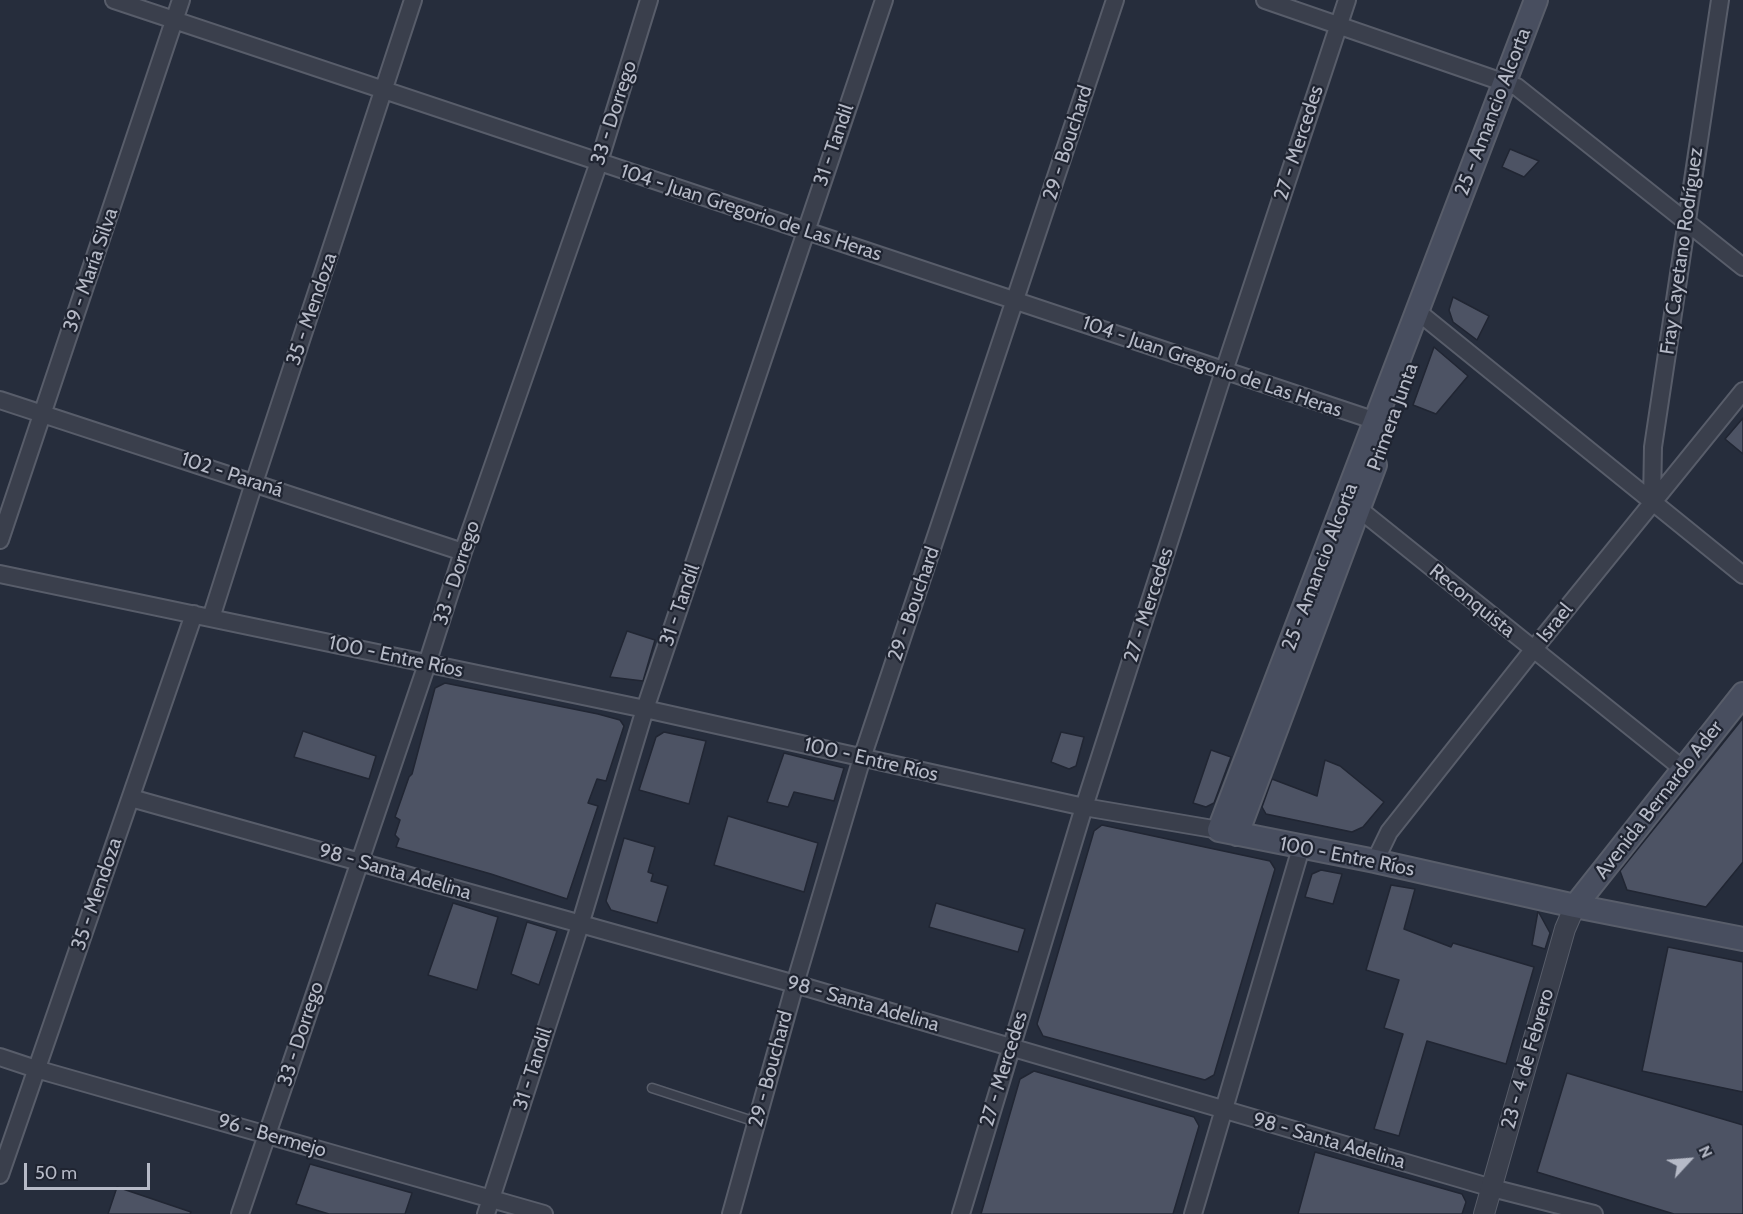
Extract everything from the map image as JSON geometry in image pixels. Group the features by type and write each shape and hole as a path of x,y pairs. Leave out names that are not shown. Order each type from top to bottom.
{"main road":[{"name":"25 - Amancio Alcorta","path":"1510,84 1536,0"},
{"name":"Primera Junta","path":"1228,832 1510,84 1550,0"},
{"name":"Avenida Bernardo Ader","path":"1575,906 1743,694"},
{"name":"100 - Entre Ríos","path":"1228,832 1375,861 1575,906 1743,939"}],"street":[{"name":"104 - Juan Gregorio de Las Heras","path":"114,0 1382,423"},
{"name":"39 - María Silva","path":"0,540 181,0"},
{"name":"35 - Mendoza","path":"211,618 414,0"},
{"name":"33 - Dorrego","path":"240,1214 463,552 599,162 649,0"},
{"name":"31 - Tandil","path":"488,1206 580,925 645,710 884,0"},
{"name":"29 - Bouchard","path":"731,1214 795,984 862,758 1115,0"},
{"path":"1265,0 1510,84 1743,267"},
{"name":"27 - Mercedes","path":"961,1214 1084,807 1224,370 1347,0"},
{"name":"Fray Cayetano Rodríguez","path":"1652,503 1653,447 1720,0"},
{"path":"1423,315 1743,575"},
{"name":"Israel","path":"1375,861 1389,832 1743,391"},
{"name":"102 - Paraná","path":"0,400 463,552"},
{"name":"Reconquista","path":"1352,505 1683,769"},
{"name":"100 - Entre Ríos","path":"0,574 645,710 1084,807 1228,832"},
{"name":"35 - Mendoza","path":"0,1175 194,614"},
{"name":"98 - Santa Adelina","path":"131,798 795,984 1491,1188 1594,1214"},
{"path":"1193,1214 1300,848"},
{"name":"23 - 4 de Febrero","path":"1484,1214 1565,929 1575,906"},
{"name":"96 - Bermejo","path":"0,1057 268,1135 488,1206 544,1214"}],"lane":[{"path":"652,1089 756,1122"}],"building":[{"path":"1510,149 1539,161 1524,177 1502,167"},
{"path":"1453,297 1489,316 1477,340 1453,322 1449,310"},
{"path":"1434,347 1468,376 1436,414 1413,405"},
{"path":"1743,418 1743,454 1725,439"},
{"path":"627,631 655,640 643,681 610,677"},
{"path":"445,683 598,714 620,720 624,726 606,781 597,779 588,803 598,806 567,899 491,874 396,847 399,839 395,835 400,820 395,817 412,774 435,688"},
{"path":"1743,718 1743,862 1706,907 1627,890 1620,871"},
{"path":"303,731 376,756 369,779 294,757"},
{"path":"664,732 706,741 689,804 639,790 656,737"},
{"path":"1061,732 1084,737 1076,766 1069,769 1051,762"},
{"path":"1211,750 1231,757 1214,803 1206,807 1193,803"},
{"path":"784,753 844,768 834,801 794,792 788,807 767,802"},
{"path":"1325,760 1340,766 1384,802 1363,827 1352,832 1266,814 1262,807 1272,779 1317,796"},
{"path":"728,816 818,843 804,892 714,865"},
{"path":"1102,825 1270,861 1275,869 1214,1075 1205,1080 1043,1036 1037,1024 1094,831"},
{"path":"624,838 655,847 648,872 653,874 651,881 668,886 657,923 611,910 606,901"},
{"path":"1321,870 1342,874 1333,904 1305,897 1312,874"},
{"path":"1391,885 1415,889 1404,929 1451,947 1453,943 1534,967 1506,1064 1427,1041 1399,1136 1374,1129 1403,1034 1384,1028 1399,980 1366,970"},
{"path":"453,903 498,917 477,990 428,975"},
{"path":"936,903 1025,929 1018,952 929,927"},
{"path":"1538,911 1550,933 1545,949 1532,945"},
{"path":"527,922 557,931 539,985 511,974"},
{"path":"1668,947 1743,962 1743,1092 1642,1071"},
{"path":"1034,1071 1194,1117 1199,1126 1173,1214 981,1214 1020,1079"},
{"path":"1567,1073 1743,1125 1743,1214 1674,1214 1537,1172"},
{"path":"1315,1152 1462,1194 1466,1202 1462,1214 1298,1214"},
{"path":"310,1164 412,1193 405,1214 329,1214 296,1204"},
{"path":"117,1187 191,1212 190,1214 108,1214"}]}
